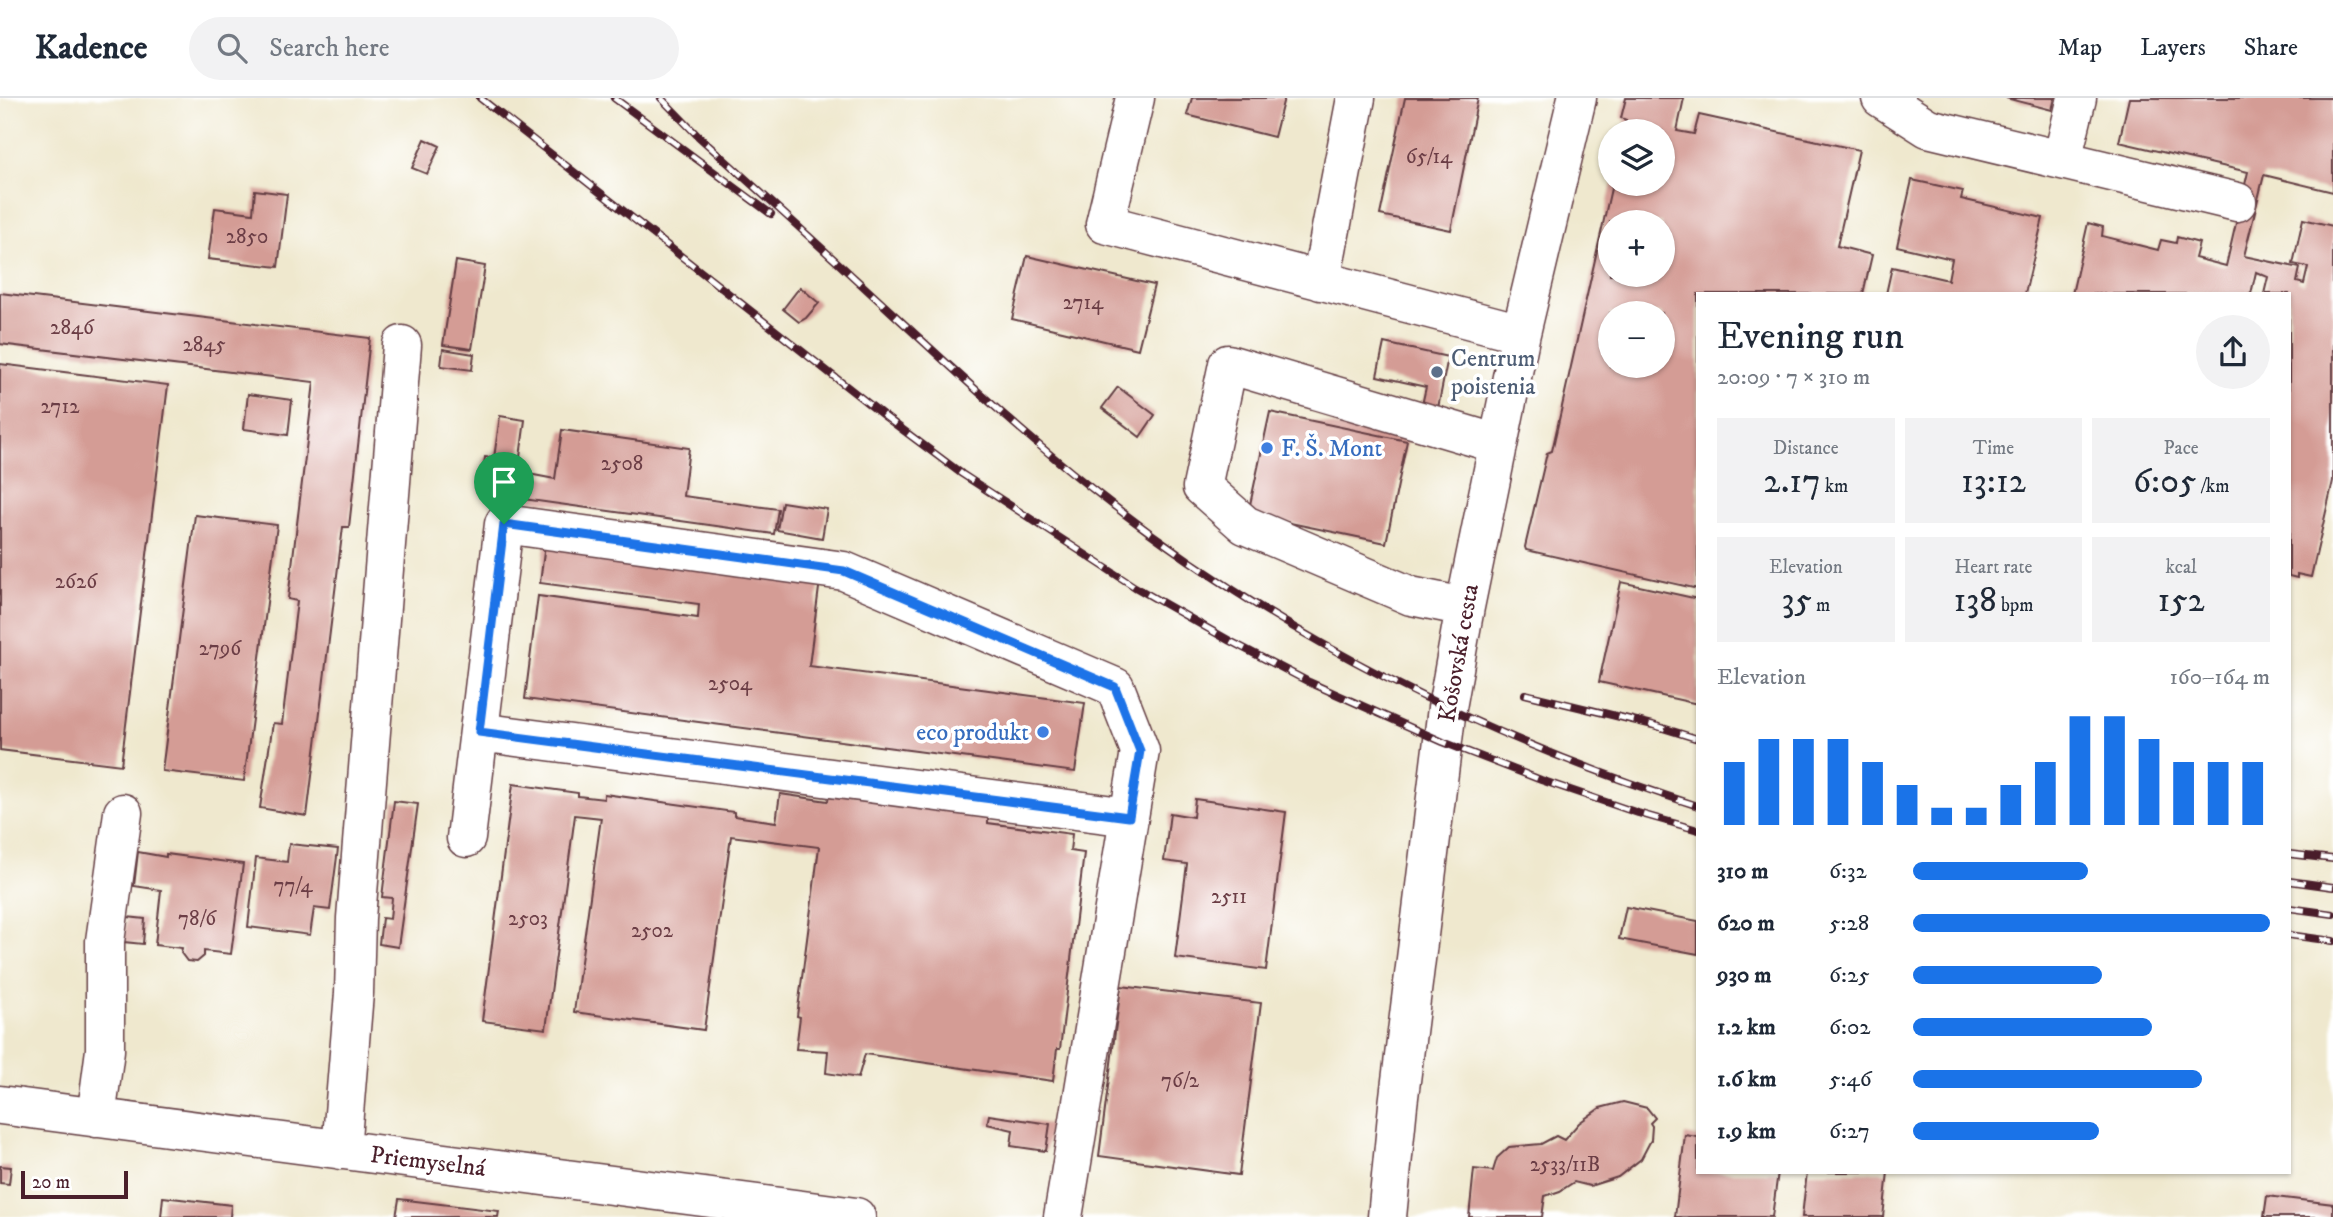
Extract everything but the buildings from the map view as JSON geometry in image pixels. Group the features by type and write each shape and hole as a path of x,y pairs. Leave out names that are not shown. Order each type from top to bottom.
{"street":[{"path":"1135,98 1105,224 1521,333"},
{"path":"1321,281 1356,98"},
{"name":"Košovská cesta","path":"1387,1217 1398,1105 1447,708 1521,333 1577,98"},
{"path":"1881,98 1928,128 2237,202"},
{"path":"2062,160 2077,98"},
{"path":"341,1150 354,993 356,918 402,345"},
{"path":"1465,607 1411,596 1245,525 1202,488 1228,364 1498,444"},
{"path":"466,838 504,524 844,571 1115,687 1140,751 1063,1217"},
{"path":"479,732 1129,817"},
{"path":"96,1118 104,1050 105,941 122,813"},
{"name":"Priemyselná","path":"0,1105 341,1150 735,1209 856,1217"}],"railway":[{"path":"480,98 962,474 1135,587 1309,682 1443,742 1541,780 1696,829"},
{"path":"614,98 771,214"},
{"path":"661,98 698,136 1001,412 1104,498 1171,548 1241,595 1387,678 1540,749 1696,805"},
{"path":"1525,694 1653,725 1696,738"},
{"path":"2291,854 2333,859"},
{"path":"2291,881 2333,887"},
{"path":"2291,908 2333,914"},
{"path":"2291,935 2333,941"}],"place":[{"name":"Centrum poistenia","path":"1437,372"},
{"name":"F. Š. Mont","path":"1267,448"},
{"name":"eco produkt","path":"1043,732"}],"route":[{"path":"504,524 844,571 1115,687 1140,751 1129,817 479,732 504,524"}]}
